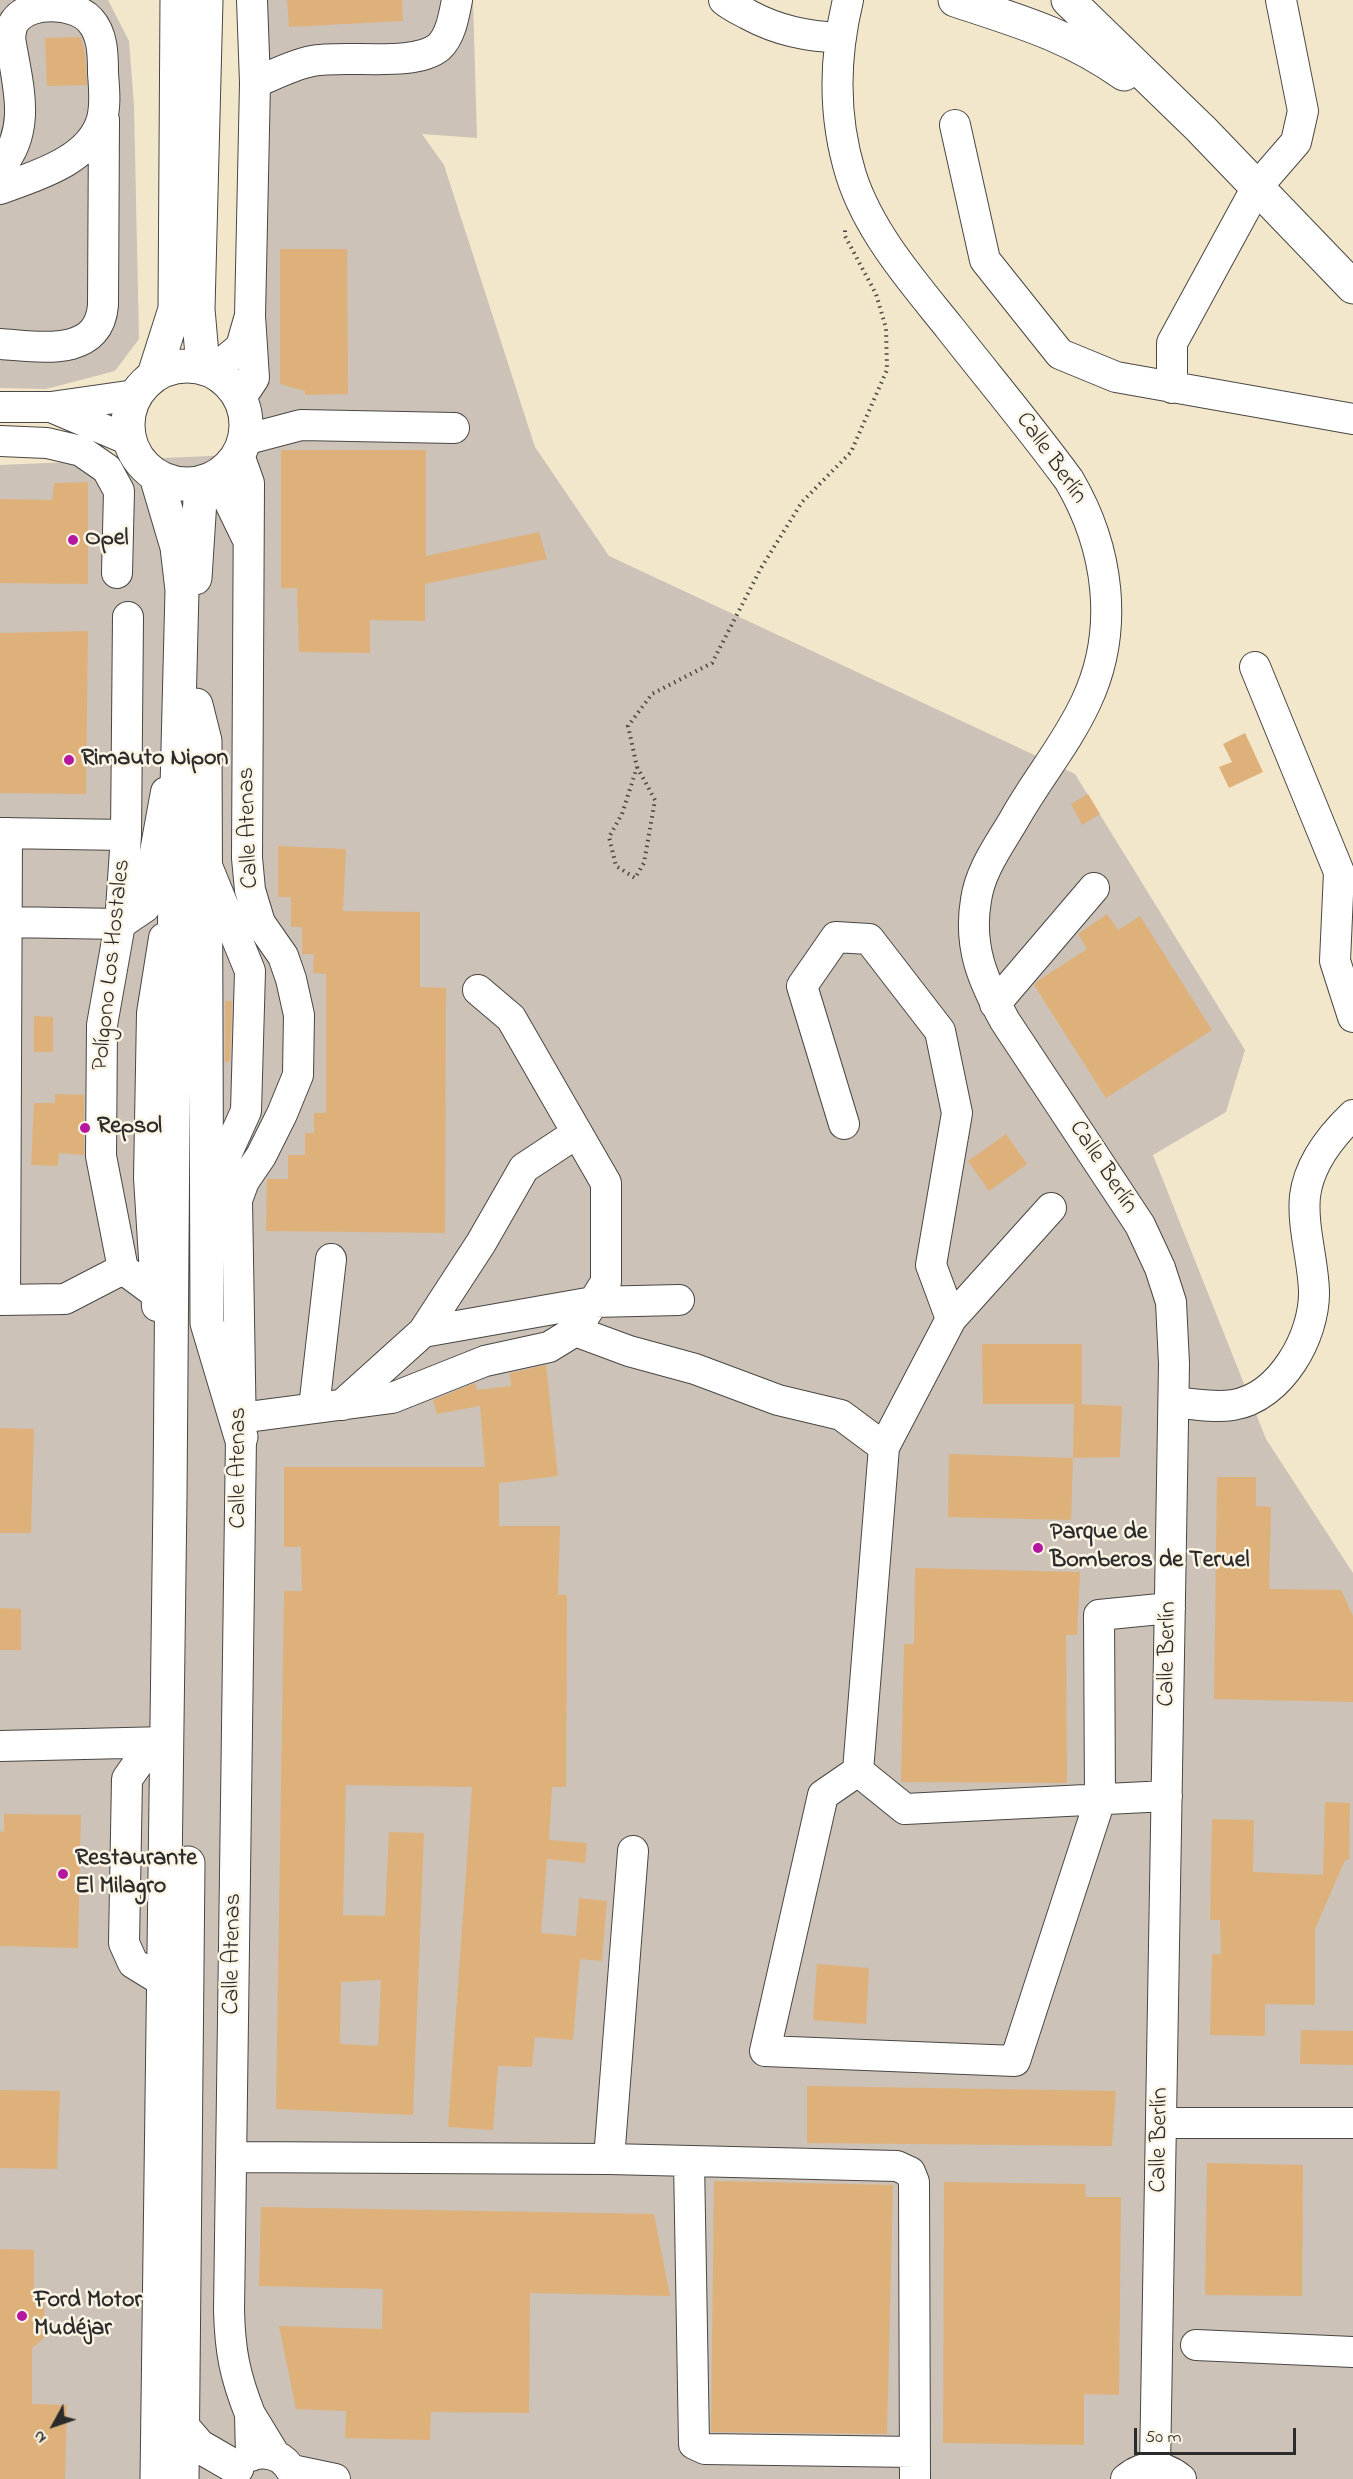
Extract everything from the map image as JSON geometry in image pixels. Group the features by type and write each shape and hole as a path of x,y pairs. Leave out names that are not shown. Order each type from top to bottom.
{"main road":[{"path":"177,0 175,309 145,385 129,409 127,424 129,440 135,454 156,476 174,483 225,464"},
{"path":"206,0 198,309 208,369"},
{"path":"955,0 1026,22 1060,36 1105,61 1201,129"},
{"path":"1068,0 1201,129 1353,287"},
{"path":"145,385 169,368 186,365 208,369 226,380 242,402 246,423 225,464 195,555 187,2058 182,2479"},
{"path":"156,476 177,547 182,590 190,864 206,1198 207,1323 240,1428"},
{"path":"157,2479 170,1496 190,864 205,741 196,705"},
{"path":"161,2175 171,2300 170,2468 176,2479"},
{"path":"181,2425 199,2446 260,2469"},
{"path":"194,2479 200,2474 260,2469"}],"street":[{"path":"252,0 255,83 250,316 254,378 242,402 302,425 454,428"},
{"path":"255,83 311,61 414,58 430,52 440,46 448,34 457,0"},
{"path":"724,0 770,26 787,32 806,36 841,38"},
{"name":"Calle Berlín","path":"848,0 837,71 838,110 852,176 861,197 880,233 911,281 1069,480 1090,520 1102,560 1107,618 1106,643 1096,681 1074,726 1026,799 989,862 978,892 974,918 976,954 980,971 996,1004 1140,1226 1160,1268 1171,1302 1174,1402 1161,2123 1168,2473"},
{"path":"1172,388 1172,343 1257,187 1296,142 1303,111 1281,0"},
{"path":"0,168 16,143 21,120 10,38 11,27 15,19 33,9 51,7 80,11 90,20 101,42 104,105 103,314 98,324 87,336 68,347 0,344"},
{"path":"0,189 63,162 86,148 97,130 104,105"},
{"path":"955,125 985,260 1060,354 1116,377 1353,419"},
{"path":"208,369 241,347 250,316"},
{"path":"0,407 51,407 145,385"},
{"path":"51,407 129,440"},
{"path":"225,464 302,425"},
{"path":"0,441 47,443 81,451 107,469 119,491 117,573"},
{"name":"Calle Atenas","path":"225,464 249,544 247,858 250,890 260,923 283,956 299,1015 298,1075 266,1145 244,1181 237,1200 240,1428 230,2343 233,2367 250,2414 260,2469"},
{"path":"7,922 120,924 145,907 168,786 173,673 182,590"},
{"name":"Polígono Los Hostales","path":"123,1269 101,1156 102,1026 120,924 126,835 128,617"},
{"path":"1255,667 1339,872 1335,961 1353,1017"},
{"path":"126,835 4,833 7,922 3,960 2,1300 65,1299 123,1269 157,1294"},
{"path":"190,864 250,971"},
{"path":"170,1496 159,1446 157,1294 149,1178 152,1013 190,864"},
{"path":"996,1004 1094,888"},
{"path":"244,1181 250,971 260,923"},
{"path":"844,1124 802,986 836,937 869,939 940,1031 957,1113 931,1264 951,1319"},
{"path":"240,1428 328,1406 392,1398 485,1361 549,1347 575,1331 606,1282 606,1183 511,1018 478,990"},
{"path":"192,1243 206,1198 246,1111"},
{"path":"1174,1402 1220,1406 1251,1399 1272,1384 1299,1352 1308,1333 1314,1291 1305,1195 1311,1173 1324,1150 1338,1129 1353,1115"},
{"path":"328,1406 423,1332 481,1243 524,1168 577,1133"},
{"path":"858,1771 884,1448 951,1319 1051,1208"},
{"path":"328,1406 331,1258"},
{"path":"423,1332 593,1302 679,1300"},
{"path":"575,1331 629,1351 695,1369 778,1400 841,1415 884,1448"},
{"path":"858,1771 823,1795 765,2051 1015,2061 1100,1800 1099,1615 1170,1608"},
{"path":"0,1746 167,1742"},
{"path":"858,1771 905,1809 1167,1796"},
{"path":"609,2159 633,1851"},
{"path":"1161,2123 1353,2123"},
{"path":"231,2157 609,2159 897,2166 910,2172 914,2182 915,2465 705,2449 694,2444 689,2161"},
{"path":"1196,2345 1353,2352"},
{"path":"260,2469 335,2479"},
{"path":"1126,2479 1137,2471 1168,2473"}],"path":[{"path":"637,767 622,814 609,837 616,866 635,878 644,863 655,800 637,767 628,726 652,694 712,663 761,568 802,502 851,452 887,370 886,328 876,294 845,236 847,208 861,197"}],"shaded area":[{"path":"0,0 108,0 129,41 134,105 139,339 115,371 46,389 0,388"},
{"path":"241,0 473,0 477,138 422,134 444,165 535,447 609,556 1075,774 1245,1050 1226,1112 1153,1155 1266,1439 1353,1573 1353,2479 0,2479 0,465 256,454 248,35"}],"building":[{"path":"287,0 402,0 403,21 289,27"},
{"path":"81,37 85,54 87,85 47,86 45,38"},
{"path":"280,249 347,249 348,394 305,395 305,391 280,384"},
{"path":"281,450 426,450 426,556 539,532 547,559 425,584 425,621 370,620 370,653 299,652 297,588 281,588"},
{"path":"88,482 88,584 0,583 0,499 52,500 54,483"},
{"path":"88,631 86,794 0,793 0,633"},
{"path":"1245,733 1263,772 1229,788 1219,767 1232,762 1223,744"},
{"path":"1088,794 1100,814 1082,825 1071,804"},
{"path":"278,846 346,849 343,911 420,912 420,987 446,988 445,1233 266,1231 267,1179 288,1179 288,1155 305,1155 305,1133 314,1133 314,1113 326,1113 326,974 313,973 314,954 302,954 302,927 291,927 291,897 278,897"},
{"path":"1107,914 1118,930 1140,916 1212,1030 1106,1098 1034,985 1087,949 1078,934"},
{"path":"225,1001 232,1001 230,1062 225,1062"},
{"path":"34,1016 53,1017 53,1052 34,1052"},
{"path":"55,1094 84,1095 84,1155 59,1153 58,1166 31,1165 34,1103 55,1103"},
{"path":"1006,1134 1027,1164 989,1191 968,1161"},
{"path":"982,1344 1082,1344 1082,1404 983,1404"},
{"path":"546,1365 558,1476 499,1483 499,1526 560,1526 558,1595 567,1595 566,1787 552,1787 549,1840 587,1843 585,1863 547,1859 541,1933 576,1936 579,1898 607,1901 602,1961 580,1959 573,2040 535,2037 532,2067 498,2066 493,2130 448,2127 472,1787 346,1785 343,1915 385,1916 389,1832 424,1833 413,2115 276,2109 284,1591 302,1591 301,1547 284,1547 284,1467 485,1467 480,1406 437,1414 433,1400 475,1383 477,1390 511,1386 510,1373","holes":["381,1980 378,2046 340,2044 341,1982"]},
{"path":"1074,1404 1122,1406 1120,1457 1073,1458"},
{"path":"0,1428 34,1429 31,1533 0,1533"},
{"path":"949,1454 1073,1458 1071,1520 948,1517"},
{"path":"1217,1477 1256,1477 1256,1506 1271,1507 1269,1589 1341,1590 1353,1616 1353,1702 1214,1699"},
{"path":"915,1568 1080,1572 1077,1635 1066,1635 1067,1783 901,1782 904,1644 914,1644"},
{"path":"0,1608 21,1609 21,1650 0,1650"},
{"path":"1325,1802 1350,1803 1349,1860 1345,1860 1315,1929 1315,2005 1265,2004 1265,2036 1210,2035 1212,1954 1221,1954 1220,1920 1210,1920 1212,1819 1254,1820 1253,1872 1323,1875"},
{"path":"4,1814 81,1815 78,1948 0,1946 0,1831 4,1832"},
{"path":"817,1964 869,1968 866,2024 813,2020"},
{"path":"1301,2030 1353,2031 1353,2065 1300,2064"},
{"path":"807,2086 1116,2091 1112,2146 807,2143"},
{"path":"0,2090 60,2091 57,2169 0,2168"},
{"path":"1207,2163 1303,2165 1302,2296 1205,2295"},
{"path":"714,2181 893,2185 887,2434 711,2432"},
{"path":"944,2182 1085,2184 1086,2197 1121,2197 1119,2395 1084,2394 1084,2445 943,2443"},
{"path":"261,2207 654,2214 670,2296 530,2293 529,2413 431,2412 430,2440 345,2438 346,2411 296,2409 279,2326 382,2329 383,2289 259,2286"},
{"path":"0,2249 34,2250 34,2289 44,2295 45,2337 32,2348 32,2404 67,2405 65,2479 0,2479"}],"place":[{"name":"Opel","path":"73,540"},
{"name":"Rimauto Nipon","path":"69,760"},
{"name":"Repsol","path":"85,1128"},
{"name":"Parque de Bomberos de Teruel","path":"1038,1548"},
{"name":"Restaurante El Milagro","path":"63,1874"},
{"name":"Ford Motor Mudéjar","path":"22,2316"}]}
